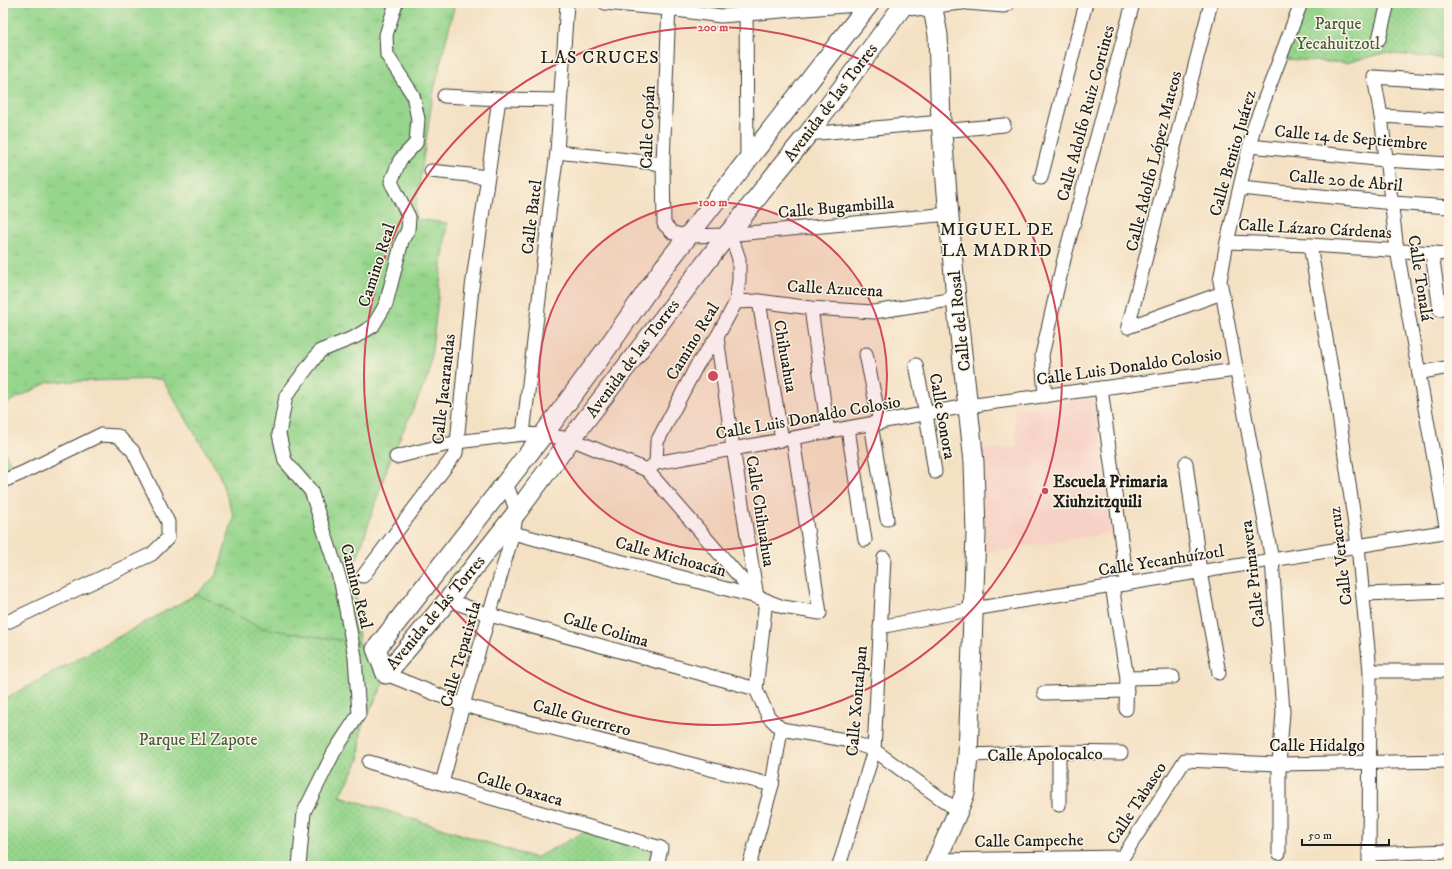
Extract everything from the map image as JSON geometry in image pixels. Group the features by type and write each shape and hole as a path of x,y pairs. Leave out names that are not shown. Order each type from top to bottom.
{"street":[{"name":"Camino Real","path":"299,866 304,812 334,752 359,714 355,657 342,583 311,490 284,461 279,434 286,396 320,351 355,337 373,326 386,304 402,241 408,230 409,218 391,182 400,160 416,143 418,119 413,95 387,55 386,35 396,3"},
{"name":"Calle Batel","path":"523,434 551,198 558,152 567,3"},
{"path":"605,3 669,6 721,16 746,9 869,4"},
{"path":"905,3 933,9 943,5 962,3"},
{"name":"Avenida de las Torres","path":"869,4 664,267 544,435 376,649 386,674 448,600 517,512 727,235 808,134 905,3"},
{"path":"966,3 1004,6 1009,3"},
{"path":"1041,178 1086,3"},
{"name":"Calle Adolfo Ruiz Cortines","path":"1045,396 1042,355 1064,259 1133,3"},
{"name":"Calle Adolfo López Mateos","path":"1211,3 1128,327 1222,293"},
{"name":"Calle Benito Juárez","path":"1222,293 1220,281 1227,242 1254,127 1300,3"},
{"path":"1379,39 1388,3"},
{"name":"Calle Copán","path":"669,6 663,164 664,224 673,233 688,236"},
{"path":"746,9 747,160"},
{"name":"Calle del Rosal","path":"933,9 938,35 941,126 956,299 974,462 976,534 973,609"},
{"name":"Calle Tonalá","path":"1448,532 1397,250 1393,203 1385,160 1381,116 1374,77 1449,82"},
{"path":"444,96 499,100 560,100"},
{"name":"Calle Jacarandas","path":"363,576 456,453 472,287 499,100"},
{"path":"1381,116 1449,120"},
{"path":"808,134 941,126 1004,125"},
{"name":"Calle 14 de Septiembre","path":"1250,146 1385,160 1449,164"},
{"path":"558,152 663,164"},
{"path":"431,171 488,177"},
{"name":"Calle 20 de Abril","path":"1240,188 1449,207"},
{"name":"Calle Bugambilla","path":"688,236 727,235 949,214"},
{"name":"Camino Real","path":"652,467 657,442 697,365 717,336 736,302 739,280 739,259 735,247 727,235"},
{"name":"Calle Lázaro Cárdenas","path":"1227,242 1310,245 1449,254"},
{"name":"Calle Veracruz","path":"1310,245 1338,408 1358,546 1363,594 1370,671 1369,860"},
{"path":"1432,253 1440,310"},
{"name":"Calle Primavera","path":"1222,293 1272,560 1283,712 1279,764 1279,853"},
{"name":"Calle Azucena","path":"736,302 759,301 811,308 874,312 956,299"},
{"name":"Chihuahua","path":"759,301 788,440"},
{"path":"811,308 828,432"},
{"name":"Calle Chihuahua","path":"717,336 733,448 761,599 756,689"},
{"path":"866,354 886,519"},
{"name":"Calle Sonora","path":"916,365 926,414 934,472"},
{"path":"1419,373 1449,367"},
{"name":"Calle Luis Donaldo Colosio","path":"652,467 733,448 788,440 967,406 1236,370"},
{"path":"1101,388 1127,584"},
{"path":"848,429 865,540"},
{"path":"396,457 457,442 523,434 571,439 652,467 761,599"},
{"path":"3,481 22,474 100,435 118,436 133,451 168,522 168,538 152,554 3,624"},
{"name":"Calle Michoacán","path":"513,533 761,599 783,607 820,613 788,440"},
{"path":"1186,463 1200,572 1219,673"},
{"path":"506,483 517,512"},
{"name":"Calle Tepatixtla","path":"442,783 513,533 517,512"},
{"name":"Calle Yecanhuízotl","path":"880,627 973,609 1448,532"},
{"name":"Calle Xontalpan","path":"839,866 874,750 884,558"},
{"path":"1112,586 1127,685 1126,709"},
{"path":"1363,594 1449,591"},
{"name":"Calle Colima","path":"448,600 490,615 756,689"},
{"name":"Calle Apolocalco","path":"935,863 965,793 968,755 973,609"},
{"path":"1370,671 1449,671"},
{"name":"Calle Guerrero","path":"386,674 463,705 772,785"},
{"path":"1044,693 1127,685 1173,677"},
{"path":"756,689 768,716 781,729 845,740 874,750 958,811"},
{"path":"748,866 772,785 781,729"},
{"path":"1059,752 1059,805"},
{"name":"Calle Apolocalco","path":"968,755 1059,752 1121,753"},
{"name":"Calle Hidalgo","path":"1185,760 1279,764 1449,761"},
{"name":"Calle Tabasco","path":"1120,861 1185,760"},
{"name":"Calle Oaxaca","path":"369,762 661,848 657,866"},
{"path":"1369,860 1449,851"},
{"name":"Calle Campeche","path":"935,863 1120,861"}],"shaded area":[{"name":"Escuela Primaria Xiuhzitzquili","path":"1095,398 1112,533 985,553 981,450 1017,447 1014,410"}],"green space":[{"path":"3,3 455,3 433,94 414,219 447,223 429,374 389,462 354,568 359,643 384,683 361,728 359,760 340,796 535,858 3,866 3,700 197,594 217,574 234,517 218,472 162,379 49,382 3,405"},
{"name":"Parque Yecahuitzotl","path":"1305,3 1449,3 1449,59 1384,53 1346,63 1285,59"},
{"path":"3,449 13,468 3,472"},
{"name":"Parque El Zapote","path":"197,594 261,628 359,643 384,683 361,728 359,760 340,796 535,858 585,832 654,850 651,866 3,866 3,700"}],"place":[{"name":"Escuela Primaria Xiuhzitzquili","path":"1045,491"}],"district":[{"name":"LAS CRUCES","path":"600,57"},
{"name":"MIGUEL DE LA MADRID","path":"997,239"}]}
